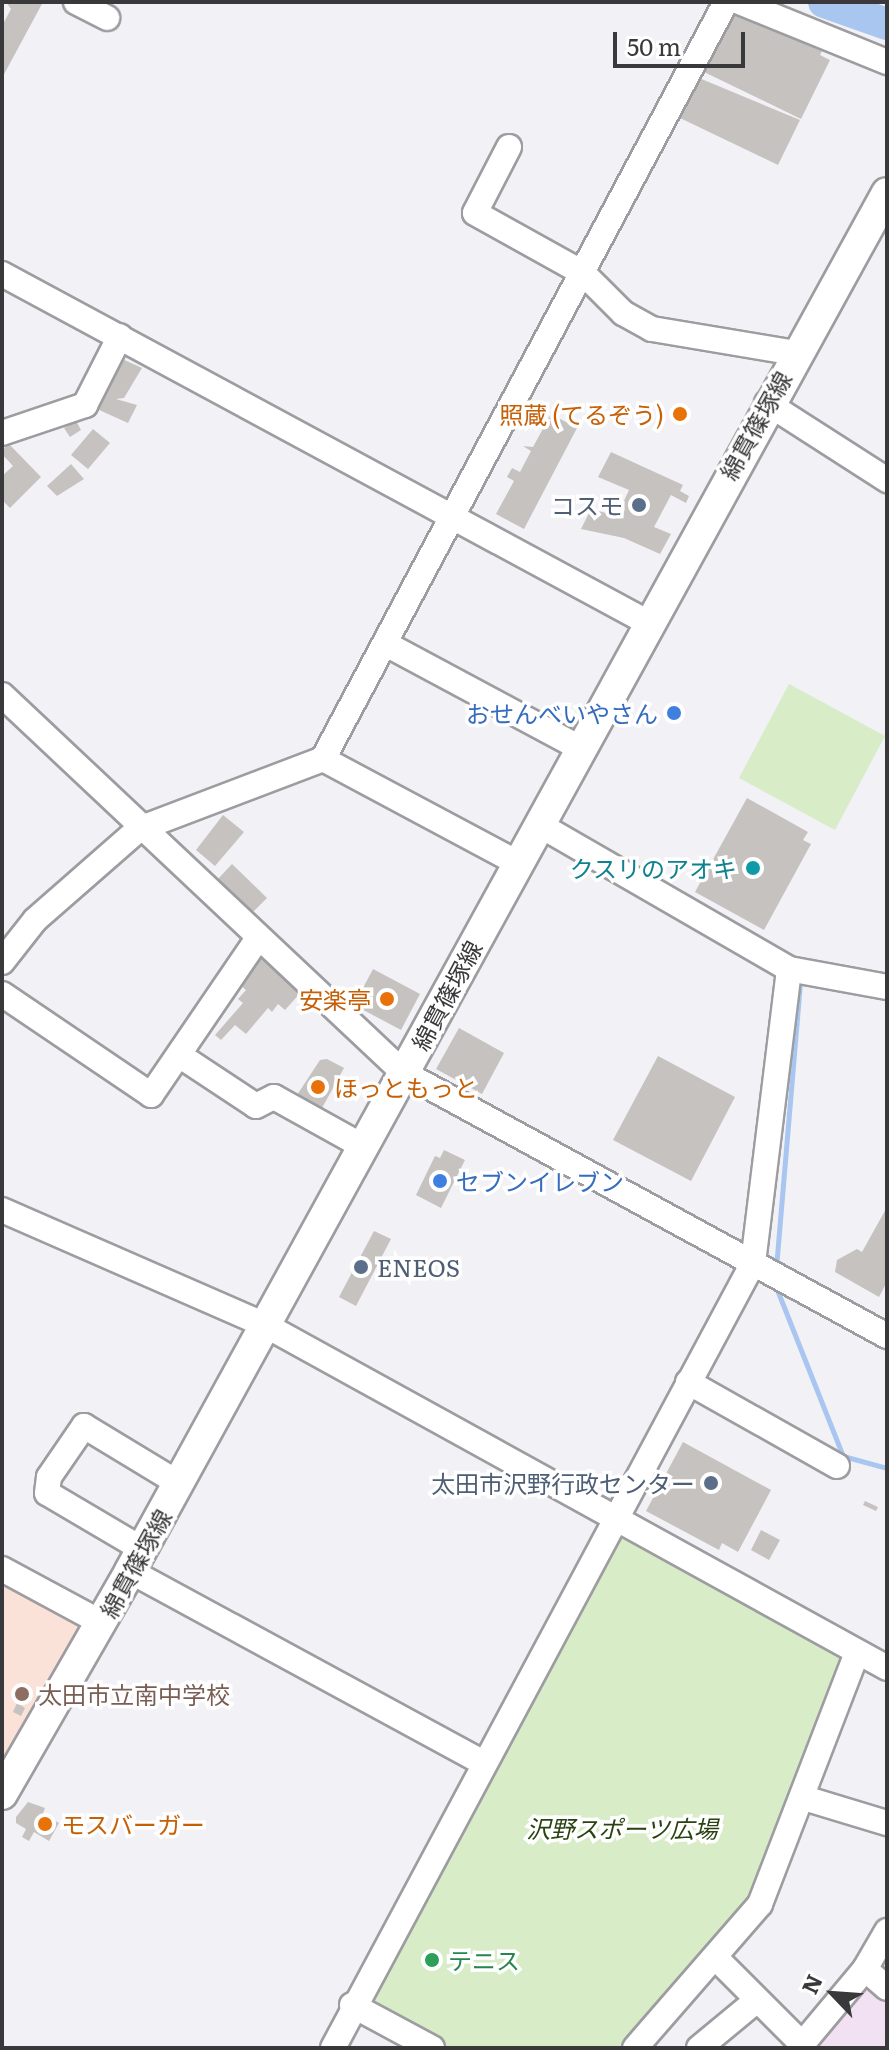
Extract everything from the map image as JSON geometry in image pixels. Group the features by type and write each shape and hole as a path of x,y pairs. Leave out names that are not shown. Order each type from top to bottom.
{"main road":[{"name":"綿貫篠塚線","path":"2,1794 102,1623 767,403 887,193"}],"street":[{"path":"76,2 107,18"},
{"path":"2,962 35,920 139,829 323,759 726,2"},
{"path":"739,2 887,62"},
{"path":"509,147 475,213 583,273 623,313 652,329 795,353"},
{"path":"2,274 647,622"},
{"path":"2,433 85,405 120,336"},
{"path":"767,403 887,479"},
{"path":"386,644 580,748"},
{"path":"2,695 139,829 404,1073 887,1336"},
{"path":"323,759 518,863"},
{"path":"538,824 789,969 887,987"},
{"path":"2,994 151,1095 258,938"},
{"path":"333,2048 352,2005 482,1762 753,1263 789,969"},
{"path":"179,1055 256,1106 274,1097 364,1147"},
{"path":"2,1210 265,1325 887,1668"},
{"path":"688,1382 837,1466"},
{"path":"178,1483 84,1426 49,1477 47,1493 136,1560 482,1762"},
{"path":"2,1569 102,1623"},
{"path":"635,2048 760,1904 804,1798 857,1653"},
{"path":"804,1798 887,1823"},
{"path":"716,1958 801,2046 865,1969 887,1931"},
{"path":"865,1969 887,1988"},
{"path":"699,2048 757,2000"},
{"path":"352,2005 432,2048"}],"shaded area":[{"name":"太田市立南中学校","path":"2,1583 80,1626 2,1761"},
{"path":"887,1943 887,2048 808,2048"}],"green space":[{"path":"789,684 885,736 835,830 739,778"},
{"name":"沢野スポーツ広場","path":"613,1528 841,1653 843,1663 746,1912 626,2048 449,2048 361,2001"}],"building":[{"path":"6,2 43,2 2,78 2,26 11,9"},
{"path":"733,13 822,51 820,55 830,60 801,119 704,72"},
{"path":"699,78 800,120 778,165 680,118"},
{"path":"118,357 142,368 124,398 116,399 137,405 128,423 97,409"},
{"path":"551,414 577,428 524,529 496,514 514,481 507,477 512,468 520,472 531,451 523,446 533,447"},
{"path":"76,421 81,430 70,437 64,428"},
{"path":"93,429 110,443 88,469 71,455"},
{"path":"7,442 41,477 10,508 2,500 2,476 13,466 2,454"},
{"path":"611,452 683,485 680,491 689,496 686,503 671,495 654,527 671,534 660,554 624,538 581,529 591,509 617,516 629,490 598,477"},
{"path":"71,464 84,479 57,496 47,486"},
{"name":"クスリのアオキ","path":"747,798 808,832 803,840 811,844 764,930 695,892"},
{"path":"223,815 244,832 215,866 196,850"},
{"path":"232,864 267,898 252,913 217,880"},
{"path":"258,951 303,990 285,1010 278,1004 272,1012 268,1008 246,1034 235,1025 221,1040 215,1035 243,1003 238,999 246,990 234,980"},
{"name":"安楽亭","path":"373,969 420,994 401,1030 354,1005"},
{"path":"459,1028 504,1053 482,1094 436,1069"},
{"path":"658,1056 735,1097 691,1181 613,1140"},
{"name":"ほっともっと","path":"327,1059 344,1068 322,1108 297,1095 320,1060"},
{"path":"444,1150 465,1160 441,1208 416,1195 435,1156 440,1158"},
{"path":"887,1207 887,1282 879,1297 835,1272 837,1260 857,1249 862,1252"},
{"path":"374,1231 391,1239 356,1306 339,1297"},
{"path":"683,1442 771,1490 738,1552 722,1543 719,1550 646,1511"},
{"path":"865,1501 878,1507 876,1511 863,1505"},
{"path":"761,1530 780,1540 769,1560 751,1550"},
{"path":"17,1703 25,1708 21,1716 13,1712"},
{"path":"28,1802 45,1808 43,1813 59,1823 49,1841 34,1832 29,1841 22,1837 26,1829 16,1823 16,1817"}],"waterway":[{"path":"824,2 887,24"},
{"path":"776,1268 800,982"},
{"path":"774,1282 843,1456 887,1468"}],"place":[{"name":"照蔵 (てるぞう)","path":"680,414"},
{"name":"コスモ","path":"639,505"},
{"name":"おせんべいやさん","path":"674,713"},
{"name":"クスリのアオキ","path":"753,868"},
{"name":"安楽亭","path":"387,999"},
{"name":"ほっともっと","path":"318,1087"},
{"name":"セブンイレブン","path":"440,1181"},
{"name":"ENEOS","path":"361,1267"},
{"name":"太田市沢野行政センター","path":"711,1483"},
{"name":"太田市立南中学校","path":"22,1694"},
{"name":"モスバーガー","path":"45,1824"},
{"name":"テニス","path":"432,1960"}]}
